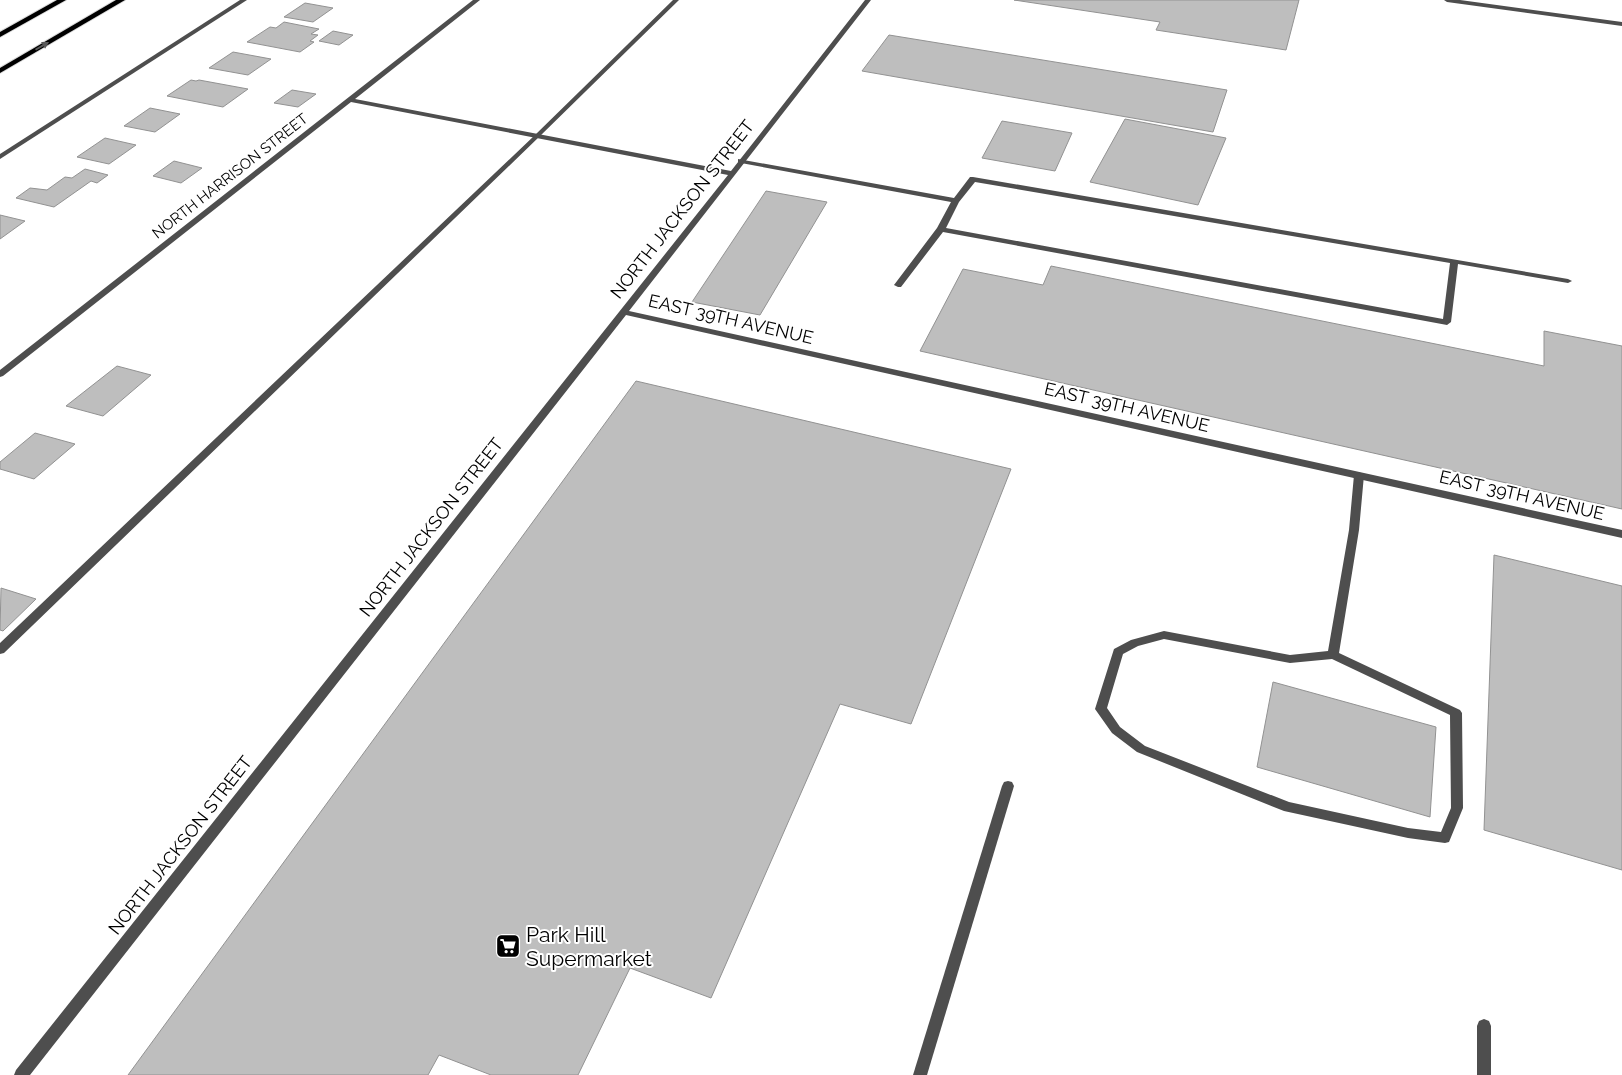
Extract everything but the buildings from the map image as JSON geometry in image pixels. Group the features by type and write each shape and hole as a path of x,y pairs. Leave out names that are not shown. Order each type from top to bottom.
{"main road":[{"path":"0,35 62,0"},
{"path":"0,71 121,0"}],"street":[{"path":"0,156 244,0"},
{"name":"NORTH HARRISON STREET","path":"0,374 477,0"},
{"path":"0,650 537,136 676,0"},
{"name":"NORTH JACKSON STREET","path":"21,1075 868,0"},
{"path":"1447,0 1622,24"},
{"path":"350,100 731,174"},
{"path":"741,161 956,201"},
{"path":"898,285 941,229 956,201 973,180 1568,281"},
{"path":"941,229 1447,322 1454,263"},
{"name":"EAST 39TH AVENUE","path":"624,312 1622,534"},
{"path":"1333,654 1354,530 1359,475"},
{"path":"1164,635 1290,659 1333,654 1456,713 1457,808 1445,838 1408,833 1288,807 1141,749 1116,730 1101,709 1118,652 1135,643 1164,635"},
{"path":"920,1075 1008,786"},
{"path":"1484,1026 1484,1075"}],"place":[{"name":"Park Hill Supermarket","path":"508,946"}]}
